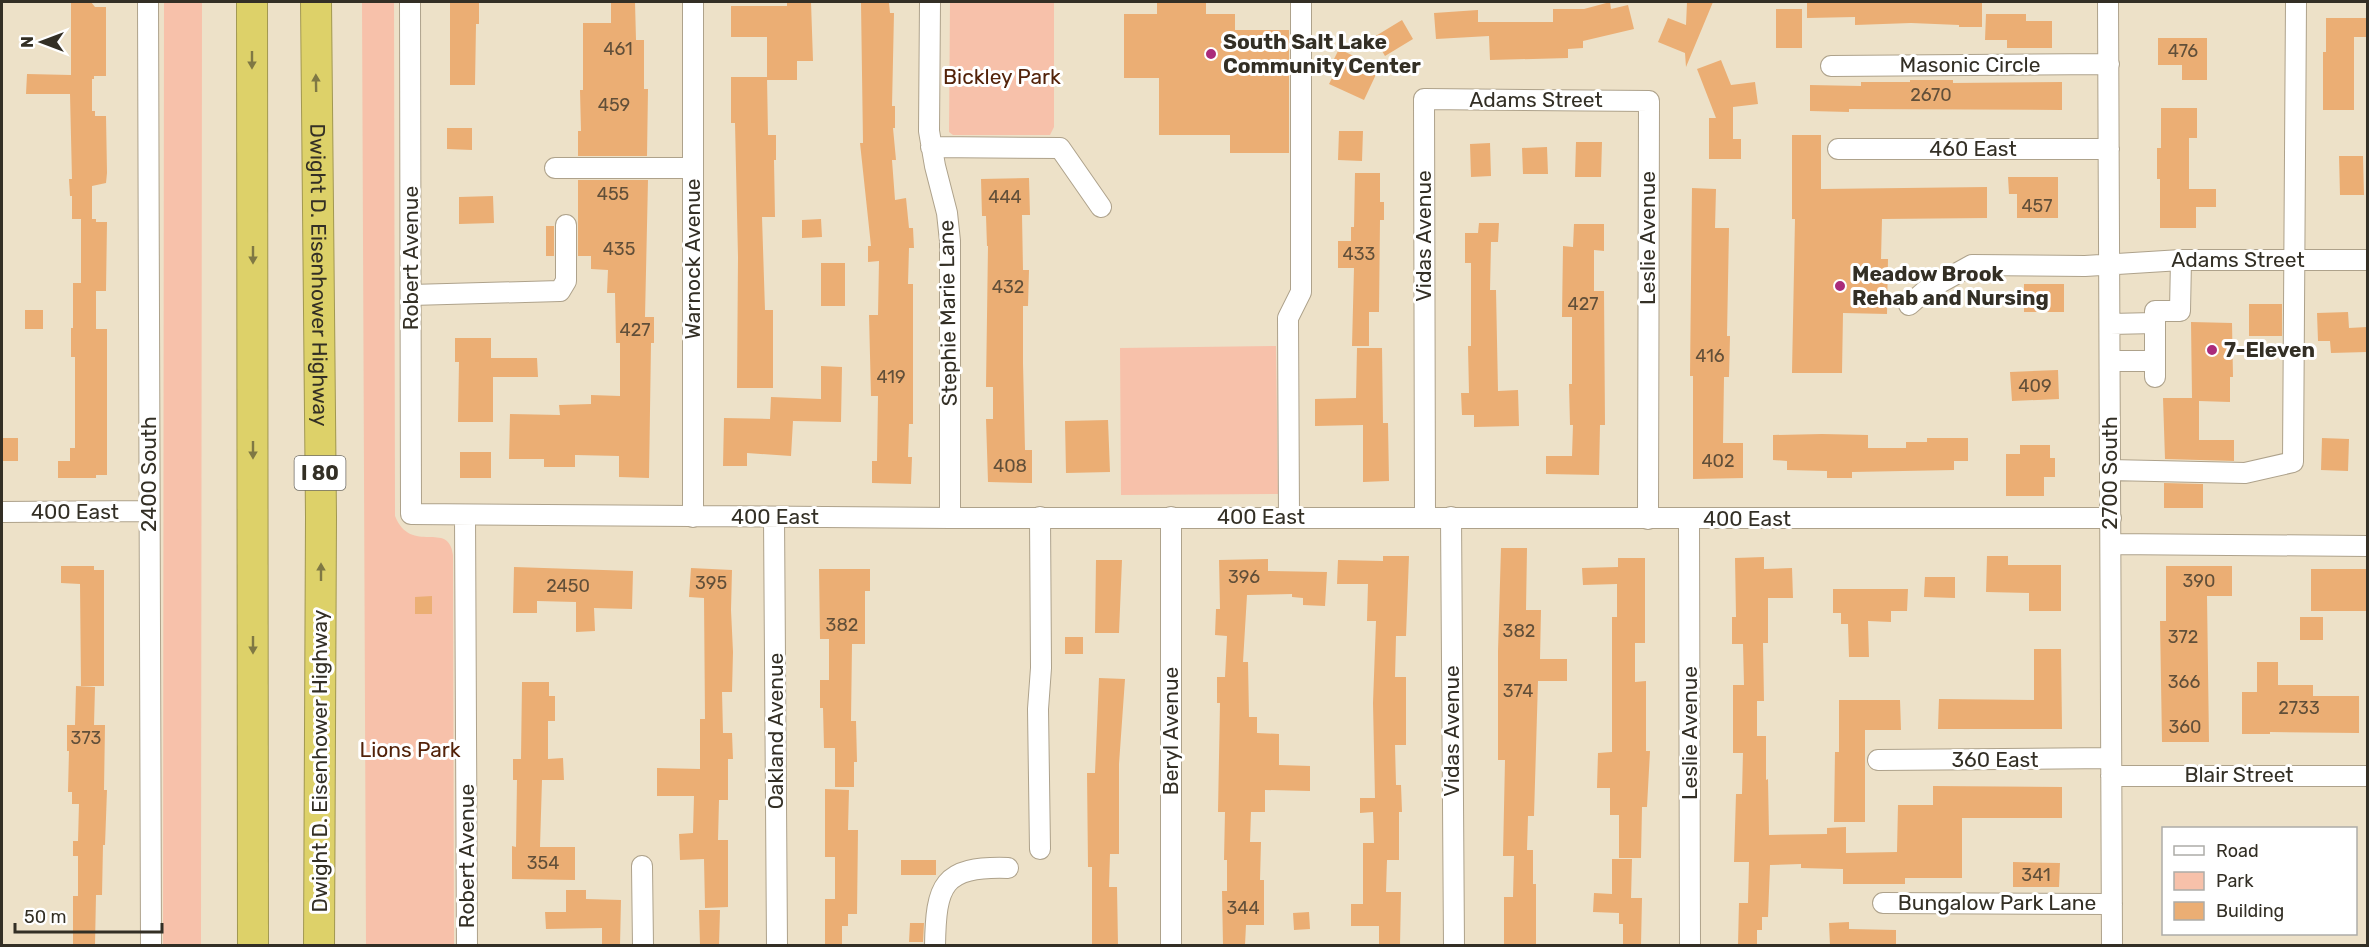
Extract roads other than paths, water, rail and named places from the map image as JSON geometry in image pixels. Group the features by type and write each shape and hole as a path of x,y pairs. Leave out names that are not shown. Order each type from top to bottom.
{"highway":[{"path":"252,2 254,945"},
{"name":"Dwight D. Eisenhower Highway","path":"315,2 321,517 319,945"}],"street":[{"name":"2400 South","path":"148,2 151,945"},
{"name":"Robert Avenue","path":"410,2 411,514"},
{"name":"Warnock Avenue","path":"693,2 693,517"},
{"name":"Stephie Marie Lane","path":"930,2 931,147 947,213 950,241 950,518"},
{"path":"1289,517 1288,318 1301,292 1301,2"},
{"name":"2700 South","path":"2108,2 2112,945"},
{"path":"2110,470 2245,473 2293,462 2296,2"},
{"name":"Masonic Circle","path":"1831,66 2109,64"},
{"name":"Adams Street","path":"1424,99 1649,101"},
{"name":"Vidas Avenue","path":"1424,99 1425,517"},
{"name":"Leslie Avenue","path":"1648,519 1649,101"},
{"path":"931,147 1060,148 1101,207"},
{"name":"460 East","path":"1838,149 2109,149"},
{"path":"555,168 693,168"},
{"path":"411,295 560,291 566,281 566,225"},
{"path":"2110,361 2155,369 2155,311 2180,311 2181,260"},
{"name":"Adams Street","path":"1909,305 1925,291 1972,266 2085,266 2181,260 2367,260"},
{"path":"2110,324 2155,323"},
{"name":"400 East","path":"2,512 149,512"},
{"name":"400 East","path":"411,514 950,518 1451,517 1689,520 2110,518"},
{"name":"Robert Avenue","path":"465,515 467,945"},
{"name":"Oakland Avenue","path":"774,517 777,945"},
{"path":"1040,517 1041,668 1038,710 1040,849"},
{"name":"Beryl Avenue","path":"1171,517 1171,945"},
{"name":"Vidas Avenue","path":"1451,517 1454,945"},
{"name":"Leslie Avenue","path":"1689,520 1690,945"},
{"path":"2110,544 2367,546"},
{"name":"360 East","path":"1878,760 2112,767"},
{"name":"Blair Street","path":"2112,767 2367,776"},
{"path":"642,866 643,945"},
{"path":"935,945 936,910 945,884 956,874 984,867 1008,868"},
{"name":"Bungalow Park Lane","path":"1883,903 2112,904"}],"place":[{"name":"South Salt Lake Community Center","path":"1211,54"},
{"name":"Meadow Brook Rehab and Nursing","path":"1840,286"},
{"name":"7-Eleven","path":"2212,350"}],"park label":[{"name":"Bickley Park","path":"1002,77"},
{"name":"Lions Park","path":"410,750"}]}
